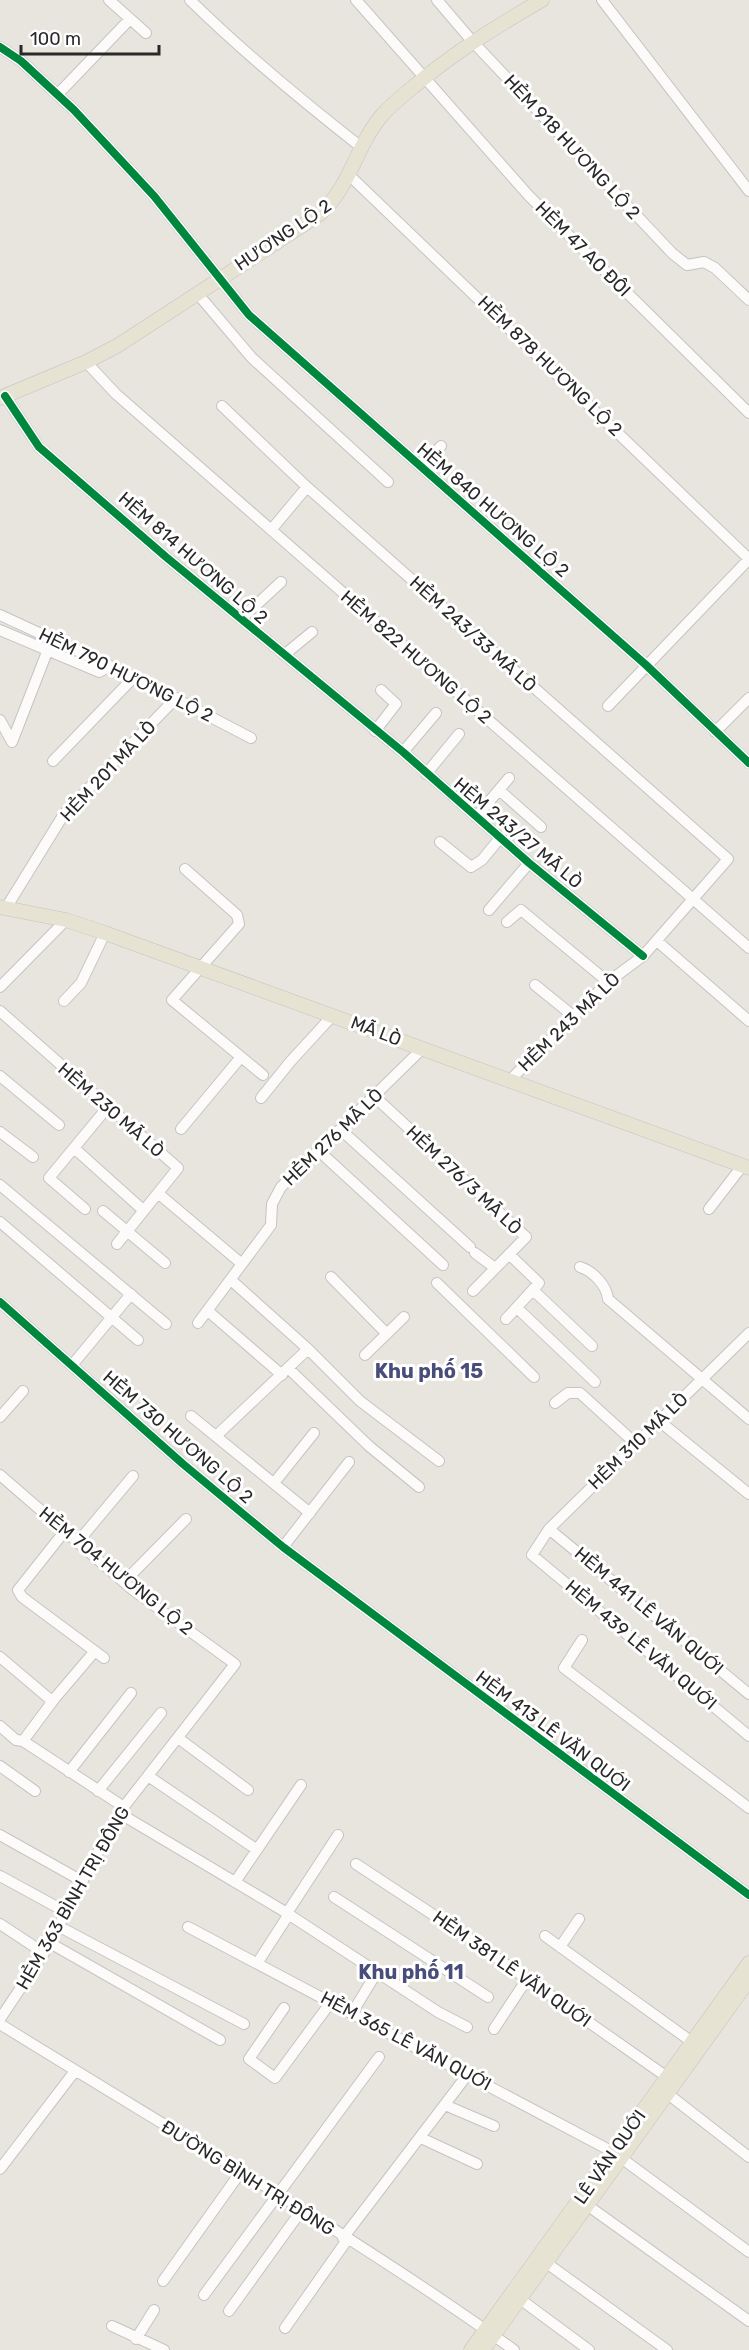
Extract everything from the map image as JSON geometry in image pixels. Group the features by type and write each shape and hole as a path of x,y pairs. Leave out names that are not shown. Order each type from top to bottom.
{"main road":[{"name":"HƯƠNG LỘ 2","path":"2,397 86,362 131,337 320,214 335,200 350,175 361,147 383,114 424,78 472,41 542,0"},
{"name":"MÃ LÒ","path":"3,908 66,920 201,966 746,1167"},
{"name":"LÊ VĂN QUỚI","path":"471,2350 520,2299 542,2260 587,2205 667,2077 692,2043 740,1993 749,1963"},
{"name":"LÊ VĂN QUỚI","path":"483,2350 490,2332 617,2155 668,2094 749,1980"}],"street":[{"path":"109,0 146,33"},
{"path":"190,0 278,82 361,147"},
{"name":"HẺM 47 AO ĐÔI","path":"356,0 529,196 749,413"},
{"name":"HẺM 918 HƯƠNG LỘ 2","path":"437,0 472,41 672,253 687,265 704,262 715,268 749,300"},
{"path":"602,0 749,191"},
{"path":"58,94 130,19"},
{"name":"HẺM 840 HƯƠNG LỘ 2","path":"0,47 21,61 58,94 154,196 249,315 646,665 749,763"},
{"name":"HẺM 878 HƯƠNG LỘ 2","path":"350,175 748,559"},
{"path":"197,293 252,358 388,482"},
{"name":"HẺM 822 HƯƠNG LỘ 2","path":"86,362 116,394 749,948"},
{"name":"HẺM 814 HƯƠNG LỘ 2","path":"2,397 39,447 375,731"},
{"name":"HẺM 243/33 MÃ LÒ","path":"222,406 308,487 728,859"},
{"path":"422,467 441,446"},
{"path":"271,530 308,487"},
{"path":"608,706 748,559"},
{"path":"241,619 281,582"},
{"name":"HẺM 790 HƯƠNG LỘ 2","path":"0,615 134,677 251,738"},
{"path":"0,630 47,652 99,672 110,666"},
{"path":"284,655 312,632"},
{"path":"0,720 12,742 47,652"},
{"path":"53,761 134,677"},
{"path":"375,731 396,704 381,690"},
{"name":"HẺM 201 MÃ LÒ","path":"3,908 64,814 176,698"},
{"path":"716,732 749,698"},
{"path":"403,752 436,713"},
{"name":"HẺM 243/27 MÃ LÒ","path":"375,731 403,752 500,838 643,956"},
{"path":"426,774 459,734"},
{"path":"476,817 509,778"},
{"path":"499,790 541,827"},
{"path":"440,842 471,867 482,860 500,838"},
{"name":"HẺM 243 MÃ LÒ","path":"509,1081 572,1015 608,982 643,956 728,859"},
{"path":"489,910 530,863"},
{"path":"184,869 237,915 239,924 172,1000 263,1076"},
{"path":"507,922 512,915 521,910 608,982"},
{"path":"0,987 66,920"},
{"path":"64,1001 81,983 105,933"},
{"path":"657,941 749,1021"},
{"path":"535,985 572,1015"},
{"name":"HẺM 230 MÃ LÒ","path":"0,1011 107,1108 178,1168 117,1244"},
{"path":"261,1098 333,1015"},
{"name":"HẺM 276 MÃ LÒ","path":"198,1323 271,1225 272,1204 281,1187 423,1048"},
{"path":"181,1129 241,1058"},
{"path":"0,1076 59,1125"},
{"name":"HẺM 276/3 MÃ LÒ","path":"375,1097 526,1237 472,1291"},
{"path":"85,1209 49,1178 107,1108"},
{"path":"341,1130 472,1250 495,1268"},
{"path":"0,1132 33,1157"},
{"path":"74,1148 143,1210"},
{"path":"319,1151 443,1265"},
{"path":"709,1209 746,1167"},
{"path":"0,1185 166,1324"},
{"path":"159,1194 242,1264"},
{"path":"103,1211 165,1263"},
{"path":"0,1222 138,1340"},
{"path":"506,1319 539,1283 509,1254"},
{"path":"580,1267 592,1274 608,1291 608,1299 749,1419"},
{"path":"331,1277 387,1334"},
{"path":"231,1280 308,1349 360,1401 439,1461"},
{"path":"437,1283 534,1377"},
{"path":"533,1290 592,1346"},
{"path":"73,1364 131,1294"},
{"name":"HẺM 730 HƯƠNG LỘ 2","path":"0,1302 73,1364 183,1464 339,1590"},
{"path":"517,1308 595,1382"},
{"path":"208,1311 286,1372 369,1446 419,1486"},
{"path":"365,1355 404,1317"},
{"name":"HẺM 310 MÃ LÒ","path":"532,1555 549,1529 749,1333"},
{"path":"216,1436 308,1349"},
{"path":"0,1417 23,1391"},
{"path":"555,1403 568,1393 580,1393 635,1443"},
{"path":"191,1416 310,1513"},
{"path":"658,1420 749,1494"},
{"path":"274,1483 315,1433"},
{"path":"283,1547 349,1462"},
{"path":"77,1543 133,1476"},
{"name":"HẺM 704 HƯƠNG LỘ 2","path":"1,1478 124,1582 235,1664"},
{"path":"124,1582 186,1519"},
{"name":"HẺM 441 LÊ VĂN QUỚI","path":"549,1529 749,1694"},
{"path":"23,1741 52,1701 100,1655 22,1597 18,1590 64,1532"},
{"name":"HẺM 439 LÊ VĂN QUỚI","path":"532,1555 749,1736"},
{"name":"HẺM 413 LÊ VĂN QUỚI","path":"339,1590 749,1896"},
{"path":"582,1640 564,1668 749,1808"},
{"path":"0,1657 52,1701"},
{"name":"HẺM 363 BÌNH TRỊ ĐÔNG","path":"0,2019 47,1948 121,1810 235,1664"},
{"path":"69,1772 131,1693"},
{"path":"98,1791 161,1713"},
{"path":"0,1726 16,1740 23,1741 98,1791 121,1810 288,1913 438,2012 467,2027"},
{"path":"178,1738 248,1790"},
{"path":"0,1766 35,1791"},
{"path":"148,1776 256,1849"},
{"path":"235,1882 301,1785"},
{"path":"0,1835 82,1881"},
{"path":"258,1962 338,1835"},
{"name":"HẺM 381 LÊ VĂN QUỚI","path":"356,1864 667,2077"},
{"path":"0,1876 66,1912"},
{"path":"334,1897 488,1997"},
{"path":"560,1947 579,1919"},
{"path":"0,1924 220,2040"},
{"path":"58,1926 244,2024"},
{"name":"HẺM 365 LÊ VĂN QUỚI","path":"188,1927 258,1962 617,2155 749,2252"},
{"path":"545,1936 692,2043"},
{"path":"352,2013 377,1972"},
{"path":"494,2029 527,1979"},
{"path":"284,2007 249,2059 275,2078 331,2002"},
{"name":"ĐƯỜNG BÌNH TRỊ ĐÔNG","path":"0,2025 276,2195 490,2332 514,2350"},
{"path":"204,2295 379,2057"},
{"path":"0,2169 75,2071"},
{"path":"285,2328 345,2239 468,2074"},
{"path":"668,2094 749,2157"},
{"path":"445,2105 494,2126"},
{"path":"421,2138 477,2164"},
{"path":"163,2281 240,2173"},
{"path":"587,2205 749,2321"},
{"path":"230,2311 301,2211"},
{"path":"542,2260 667,2350"},
{"path":"520,2299 589,2350"},
{"path":"136,2338 154,2310"},
{"path":"112,2326 164,2350"}],"cycle path":[{"path":"0,47 21,61 74,110 154,196 249,315 646,665 749,763"},
{"path":"5,396 39,447 166,557 403,752 529,863 643,956"},
{"path":"0,1302 183,1464 283,1547 749,1895"}],"district":[{"name":"Khu phố 15","path":"429,1371"},
{"name":"Khu phố 11","path":"411,1972"}]}
